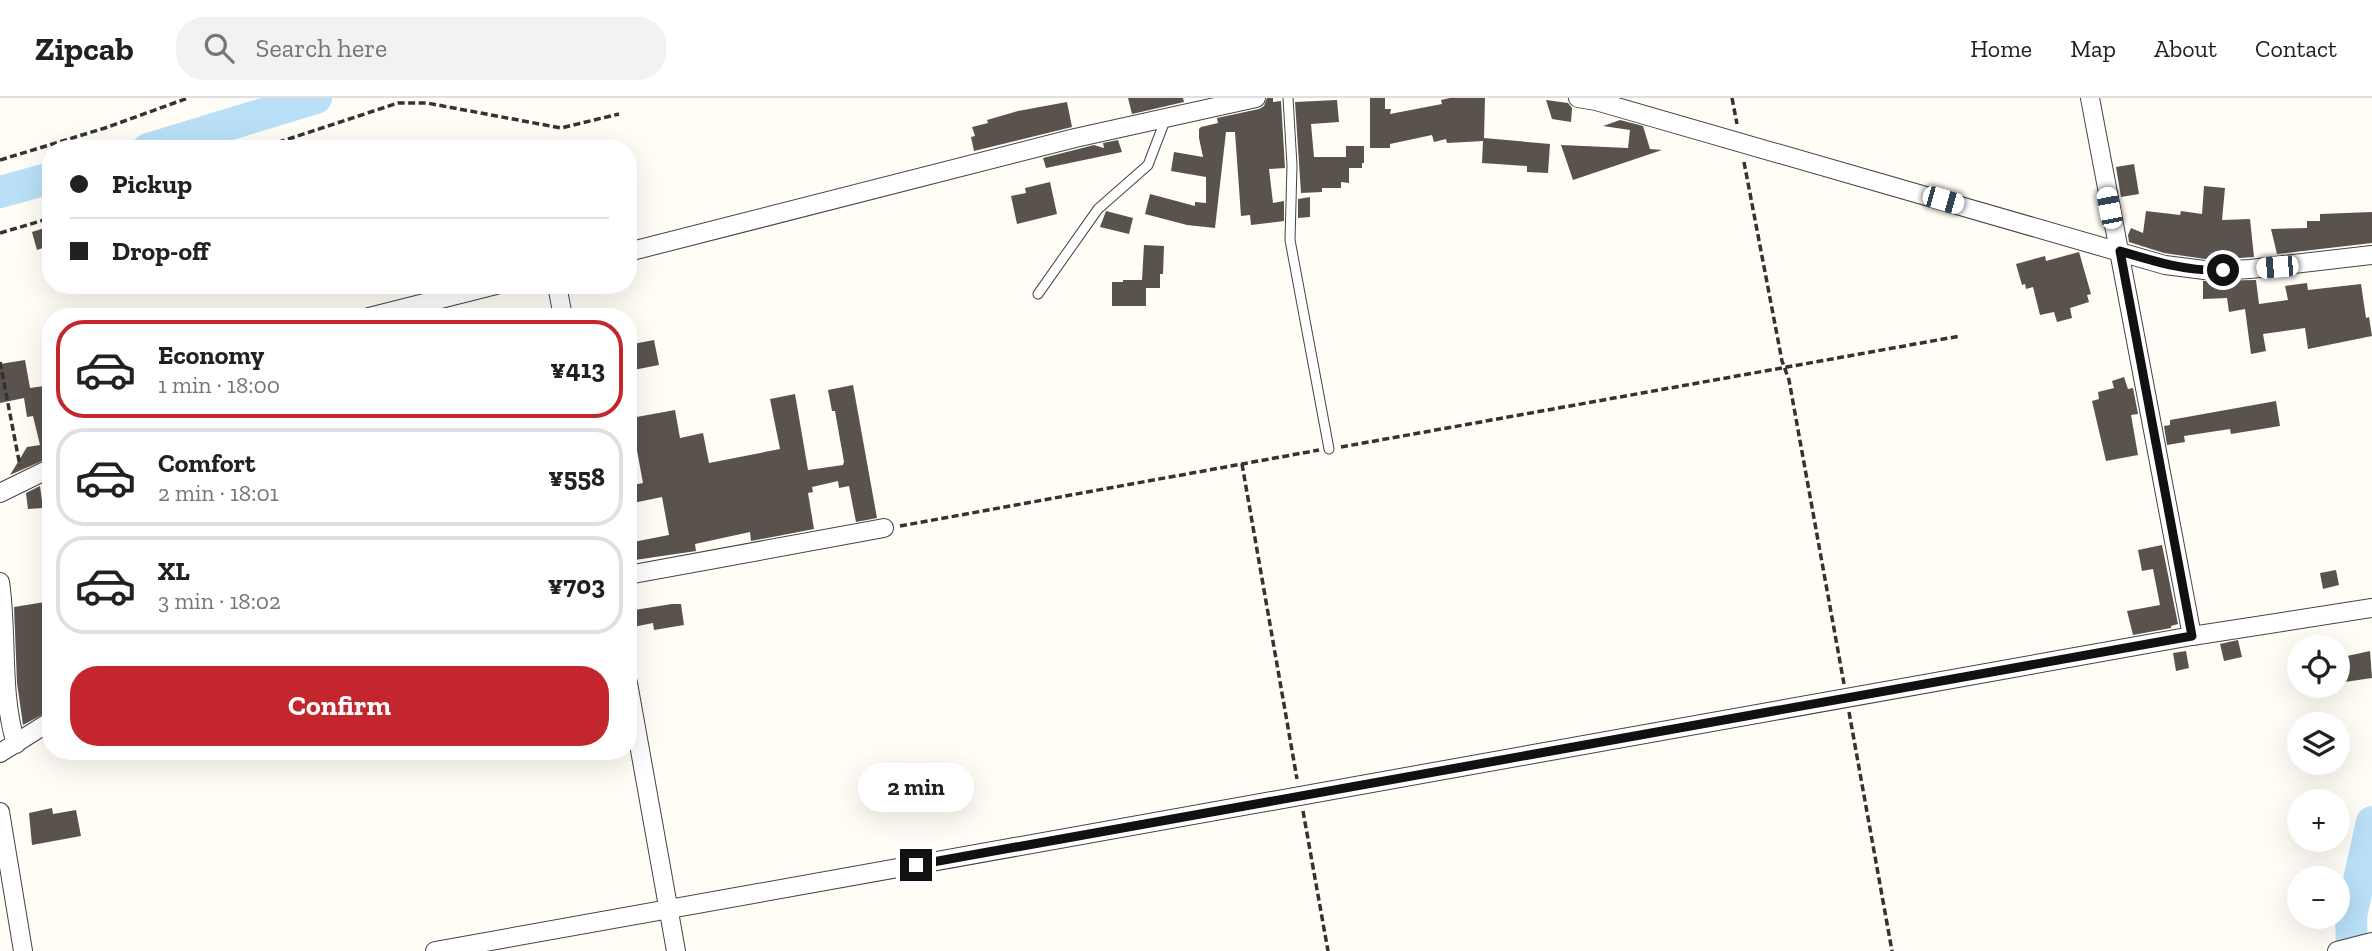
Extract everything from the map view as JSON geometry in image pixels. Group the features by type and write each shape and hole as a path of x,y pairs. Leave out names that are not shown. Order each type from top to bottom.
{"street":[{"path":"637,250 1062,142 1256,98"},
{"path":"1578,98 1741,142 2165,265 2212,271 2372,256"},
{"path":"2090,98 2192,636"},
{"path":"405,308 460,294"},
{"path":"0,493 42,472"},
{"path":"637,573 884,528"},
{"path":"0,582 8,749"},
{"path":"435,951 2192,636 2372,608"},
{"path":"8,749 42,727"},
{"path":"637,733 676,951"},
{"path":"0,812 23,951"},
{"path":"2337,951 2372,942"}],"lane":[{"path":"1288,98 1292,165 1290,240 1329,449"},
{"path":"1038,294 1098,209 1148,165 1166,118"}],"path":[{"path":"66,140 188,98"},
{"path":"1732,98 1789,380 1892,951"},
{"path":"285,140 398,103 427,103 561,128 619,114"},
{"path":"0,160 42,147"},
{"path":"0,233 42,221"},
{"path":"884,528 1960,336"},
{"path":"0,362 25,481"},
{"path":"1242,464 1328,951"}],"building":[{"path":"1128,98 1183,98 1184,102 1132,114"},
{"path":"1267,98 1273,98 1273,102 1281,101 1285,168 1269,169 1273,203 1284,201 1284,221 1251,225 1250,215 1241,216 1235,132 1226,132 1215,228 1187,225 1145,214 1150,194 1195,206 1195,202 1206,203 1206,177 1171,171 1174,152 1203,157 1199,138 1201,127 1218,123 1217,118 1259,109 1264,106"},
{"path":"1370,98 1385,98 1385,109 1391,109 1390,114 1442,104 1441,100 1450,98 1485,98 1484,138 1550,144 1548,173 1527,172 1527,166 1482,163 1483,141 1447,143 1446,139 1434,142 1432,135 1390,144 1390,148 1370,148"},
{"path":"1337,100 1339,122 1311,124 1314,157 1346,157 1346,146 1364,146 1364,163 1362,168 1349,168 1349,183 1341,182 1341,188 1322,188 1322,192 1301,193 1295,102"},
{"path":"1546,100 1568,103 1572,108 1571,122 1552,119"},
{"path":"1067,102 1072,127 974,151 971,137 975,136 972,127 1018,111"},
{"path":"1620,120 1643,126 1650,149 1662,150 1573,180 1561,145 1628,148 1630,130 1603,126"},
{"path":"1118,140 1122,152 1046,168 1043,158 1094,145 1104,148 1103,143"},
{"path":"2134,164 2139,194 2121,197 2116,167"},
{"path":"1050,182 1057,214 1017,224 1011,196 1026,193 1025,188"},
{"path":"2204,186 2225,188 2222,220 2250,219 2254,257 2212,260 2164,253 2129,242 2131,228 2143,233 2146,211 2180,215 2181,211 2202,214"},
{"path":"1310,197 1310,217 1298,218 1298,199"},
{"path":"1106,211 1133,218 1129,234 1100,227"},
{"path":"2372,212 2372,243 2277,254 2271,229 2307,228 2307,221 2320,221 2320,214"},
{"path":"42,229 42,248 37,250 32,232"},
{"path":"1144,245 1164,246 1160,288 1146,288 1146,306 1112,306 1112,282 1142,280"},
{"path":"2079,252 2091,294 2087,295 2089,302 2070,308 2072,318 2057,322 2054,312 2040,315 2033,287 2026,289 2025,284 2022,285 2016,264 2045,256 2046,261"},
{"path":"2256,280 2259,304 2288,300 2285,286 2307,283 2308,290 2361,284 2366,318 2369,317 2372,336 2308,349 2305,328 2263,334 2266,351 2251,354 2245,309 2229,312 2227,298 2203,299 2203,281"},
{"path":"654,340 659,365 637,369 637,343"},
{"path":"25,360 30,388 42,386 42,461 10,475 27,447 40,445 33,416 27,417 24,398 0,403 0,364"},
{"path":"2124,377 2128,389 2133,388 2138,414 2131,415 2138,455 2106,461 2092,401 2099,399 2098,392 2114,388 2112,381"},
{"path":"853,385 877,518 856,522 849,486 839,488 838,481 812,487 813,492 808,493 814,529 751,541 750,532 695,544 696,551 637,560 637,541 669,535 662,497 637,502 637,484 643,483 637,450 637,417 675,410 680,438 703,433 709,463 780,449 770,399 795,394 808,470 843,465 835,411 832,411 828,390"},
{"path":"2276,401 2280,426 2231,434 2230,429 2184,436 2185,442 2167,445 2164,426 2170,425 2170,420"},
{"path":"40,486 42,508 28,509 26,493"},
{"path":"2162,545 2178,624 2171,628 2133,635 2127,611 2160,605 2153,569 2142,571 2138,550"},
{"path":"2336,570 2339,585 2323,589 2320,573"},
{"path":"42,602 42,715 23,725 17,683 14,607"},
{"path":"681,604 684,625 654,630 653,623 637,626 637,610"},
{"path":"2238,640 2242,657 2224,661 2220,644"},
{"path":"2186,651 2189,668 2176,671 2173,653"},
{"path":"2370,651 2372,678 2350,681 2350,655"},
{"path":"52,808 53,814 76,810 81,836 32,845 29,813"}],"waterway":[{"path":"178,140 316,98"},
{"path":"0,192 42,180"},
{"path":"2352,951 2351,916 2372,822"}],"route":[{"path":"916,865 2192,636 2120,251 2165,265 2197,270 2223,270"}]}
